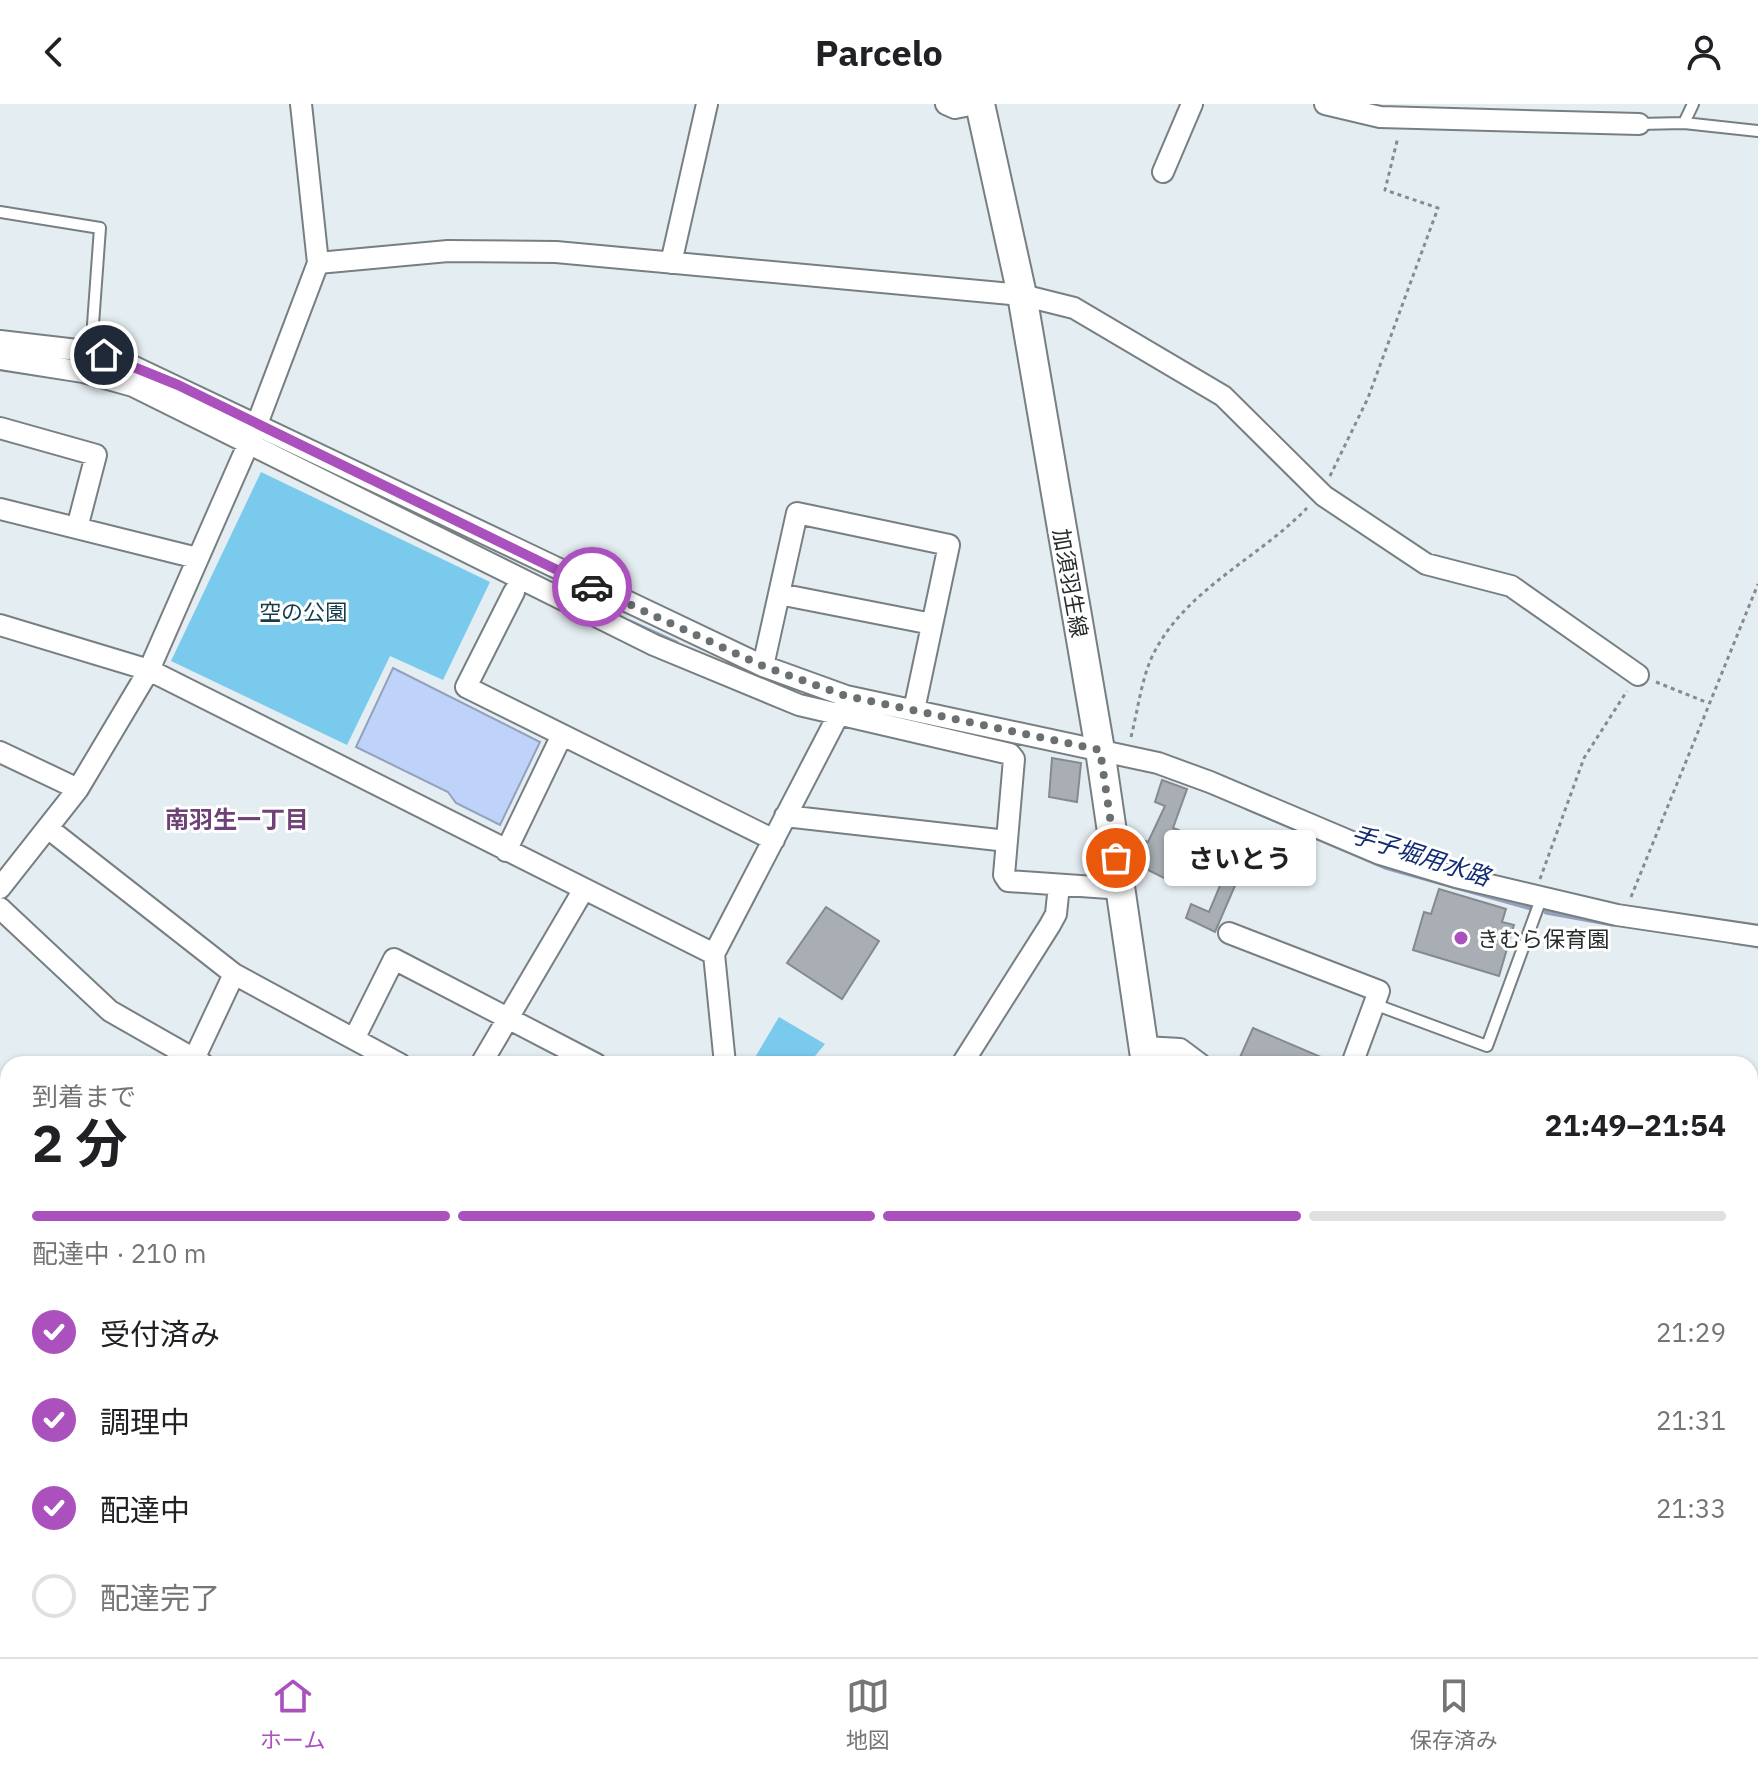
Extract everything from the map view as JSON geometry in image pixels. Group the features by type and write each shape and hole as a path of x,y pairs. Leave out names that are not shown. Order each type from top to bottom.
{"main road":[{"name":"加須羽生線","path":"978,104 1022,295 1113,753 1120,885 1145,1056"}],"street":[{"path":"0,888 78,789 149,670 257,424 318,263 301,104"},
{"path":"671,263 707,104"},
{"path":"946,104 955,108 978,104"},
{"path":"1163,172 1192,104"},
{"path":"1325,104 1380,117 1639,124"},
{"path":"318,263 448,251 556,252 1022,295 1074,308 1223,396 1321,493 1426,564 1511,586 1638,675"},
{"path":"0,341 91,352 124,362 521,554 763,666 846,696 1113,753 1210,782 1380,854 1537,899 1758,936"},
{"path":"0,359 83,372 133,386 654,645 799,705 837,717 1010,754 1014,759 1004,875 1008,881 1120,885"},
{"path":"0,428 96,455 77,528"},
{"path":"0,509 197,558"},
{"path":"763,666 797,513 949,545 914,710"},
{"path":"514,592 466,687 774,840"},
{"path":"779,594 932,624"},
{"path":"0,625 149,670 714,954"},
{"path":"724,1056 714,954 846,696"},
{"path":"506,851 562,735"},
{"path":"0,752 78,789"},
{"path":"785,816 1007,841"},
{"path":"49,829 234,974 385,1056"},
{"path":"967,1056 1056,914 1059,885"},
{"path":"486,1056 584,889"},
{"path":"0,908 110,1011 189,1056"},
{"path":"1229,933 1379,991 1355,1056"},
{"path":"354,1039 394,959 581,1056"},
{"path":"201,1056 234,974"},
{"path":"1145,1056 1180,1049 1189,1056"}],"lane":[{"path":"1684,123 1693,104"},
{"path":"1639,124 1684,123 1758,131"},
{"path":"0,212 100,228 91,352"},
{"path":"1374,1004 1487,1046 1537,899"}],"path":[{"path":"1113,753 1155,650 1188,605 1289,527 1321,493 1368,398 1438,208 1385,190 1403,118"},
{"path":"1626,916 1758,584"},
{"path":"1537,899 1584,758 1638,675 1709,704"}],"green space":[{"name":"空の公園","path":"261,472 490,582 443,680 390,656 347,745 171,661"},
{"path":"779,1017 825,1044 815,1056 756,1056"}],"shaded area":[{"path":"393,668 540,742 500,825 456,803 448,792 356,747"}],"building":[{"path":"1052,758 1081,763 1077,802 1049,797"},
{"path":"1162,780 1187,789 1173,828 1179,830 1168,859 1178,863 1170,881 1134,863 1143,840 1148,842 1165,806 1155,802"},
{"path":"1288,845 1313,858 1300,883 1275,870"},
{"path":"1224,876 1237,881 1215,932 1186,918 1191,904 1209,912"},
{"path":"1439,889 1506,909 1502,922 1514,925 1499,976 1413,950 1424,912 1431,914"},
{"path":"826,907 879,941 842,999 787,963"},
{"path":"1253,1028 1318,1056 1241,1056"}],"waterway":[{"name":"手子堀用水路","path":"261,438 313,464"},
{"name":"手子堀用水路","path":"630,622 676,643"},
{"name":"手子堀用水路","path":"934,726 1004,741"},
{"name":"手子堀用水路","path":"1247,808 1385,867 1531,908"},
{"name":"手子堀用水路","path":"1546,912 1612,924"},
{"name":"手子堀用水路","path":"1733,942 1758,946"}],"way so far":[{"path":"592,587 763,666 846,696 1100,750 1116,858"}],"place":[{"name":"さいとう","path":"1116,858"},
{"name":"きむら保育園","path":"1461,938"}],"district":[{"name":"南羽生一丁目","path":"237,819"}],"route":[{"path":"104,355 178,385 592,587"}]}
